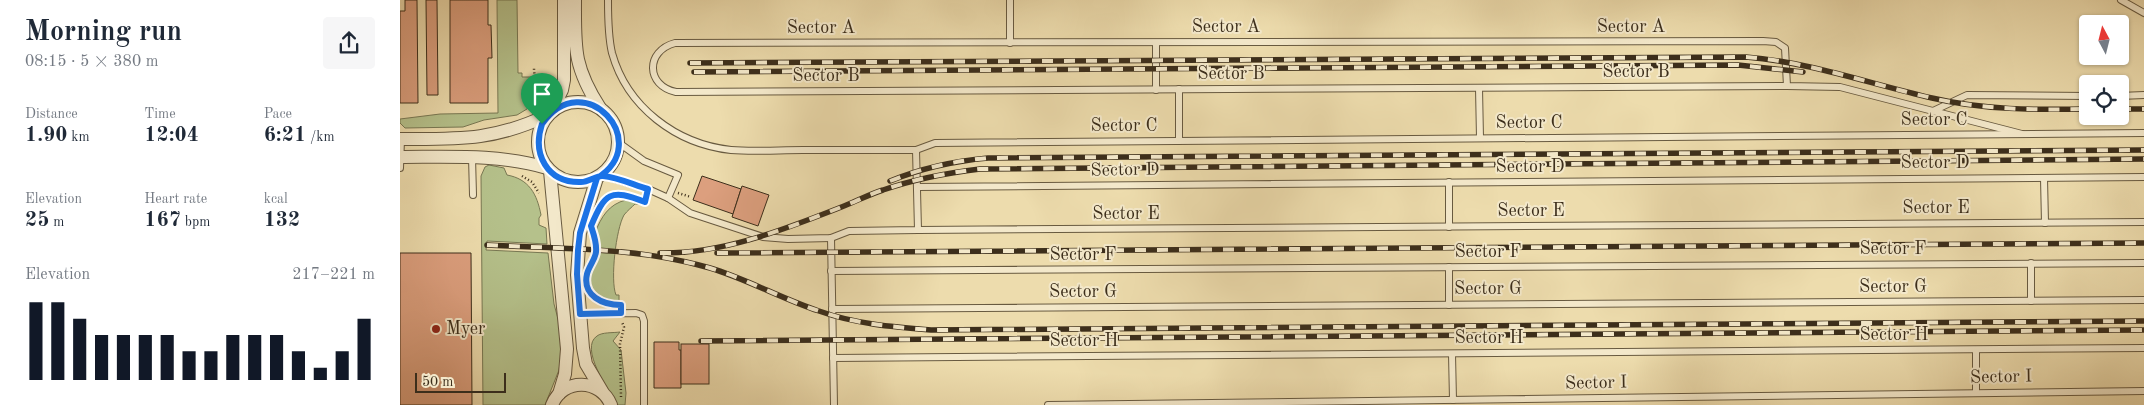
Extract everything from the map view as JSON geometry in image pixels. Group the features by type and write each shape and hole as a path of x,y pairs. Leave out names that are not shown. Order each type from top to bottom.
{"street":[{"path":"564,0 565,68 562,90 551,113 542,124 538,135 538,147 541,158 549,169 560,178 572,182 585,182 599,177 610,166 617,155 619,143 617,129 610,117 600,108 583,80 577,61 575,0"},
{"path":"400,139 458,139 494,135 526,125 563,105 576,102 588,103 600,108"},
{"path":"400,157 472,156 524,161 549,169"},
{"path":"549,169 567,349 565,374 556,399"},
{"path":"599,177 580,233 577,274 586,364 602,391"},
{"path":"556,399 575,385 594,386 615,403"}],"lane":[{"name":"Sector C","path":"608,0 609,38 612,52 624,82 634,97 661,124 691,141 738,150 916,150 935,142 2144,133"},
{"path":"1010,0 1010,43"},
{"path":"2121,0 2144,13"},
{"path":"1156,42 1156,90"},
{"name":"Sector A","path":"676,92 668,90 660,84 655,77 653,68 654,58 658,51 666,46 675,44 1776,42 1785,48 1787,86"},
{"name":"Sector B","path":"676,92 1840,87 2022,134"},
{"path":"1479,88 1480,138"},
{"path":"1179,89 1179,140"},
{"path":"1933,111 1967,95 2079,96"},
{"path":"2129,96 2144,95"},
{"path":"400,139 400,168"},
{"path":"619,143 644,161 678,174 668,198"},
{"path":"916,150 918,230"},
{"path":"472,156 473,195"},
{"name":"Sector E","path":"599,177 648,189 668,198 690,213 762,237 788,239 831,238 849,231 918,230 2144,222"},
{"name":"Sector D","path":"917,187 2144,177"},
{"path":"2044,178 2045,223"},
{"path":"1449,182 1449,227"},
{"path":"831,238 834,405"},
{"path":"2030,300 2031,263"},
{"name":"Sector F","path":"832,271 2144,263"},
{"path":"1449,267 1449,305"},
{"name":"Sector G","path":"832,309 2144,300"},
{"path":"580,314 640,314 644,318 644,405"},
{"name":"Sector H","path":"833,358 2144,348"},
{"path":"1976,350 1976,393"},
{"path":"1452,354 1453,400"},
{"name":"Sector I","path":"1048,405 2144,391"}],"path":[{"path":"602,202 610,195 620,193 645,202 648,189"},
{"path":"671,190 690,198"},
{"path":"589,268 595,258 596,245 591,226"},
{"path":"588,289 598,301 605,304 621,305 621,320 624,327 620,344 622,396 615,403"}],"green space":[{"path":"497,0 517,0 518,73 522,73 522,77 531,77 535,80 536,89 534,99 527,109 517,115 484,120 463,127 405,128 400,123 400,119 440,114 498,113"},
{"path":"489,165 504,168 507,175 521,180 531,189 537,200 541,215 539,225 546,228 547,244 487,241 486,250 548,253 554,304 561,330 561,356 559,370 545,405 483,405 481,176 485,167"},
{"path":"626,200 637,201 639,204 635,204 624,215 621,222 615,255 614,278 614,288 616,295 619,295 619,303 613,303 601,299 593,292 590,287 589,275 596,260 595,233 600,222 610,208"},
{"path":"620,332 613,341 621,350 626,393 625,405 616,405 597,369 591,350 592,342 597,336 605,333"}],"building":[{"path":"405,0 417,0 418,103 400,103 400,11 405,11"},
{"path":"426,0 437,0 438,95 427,95"},
{"path":"450,0 488,0 488,25 491,25 492,58 488,58 488,103 450,103"},
{"path":"702,176 741,189 733,214 693,200"},
{"path":"742,186 769,195 758,226 732,217"},
{"name":"Myer","path":"400,253 471,253 472,405 400,405"},
{"path":"654,342 679,342 679,350 681,350 681,388 654,388"},
{"path":"681,344 709,344 709,384 681,384"}],"railway":[{"path":"690,63 1746,57 1817,68 1932,98 1970,105 2029,109 2079,109"},
{"path":"694,72 1738,65 1803,72"},
{"path":"2129,109 2144,109"},
{"path":"890,181 938,166 988,158 2144,150"},
{"path":"660,253 684,252 731,245 777,231 895,186 955,172 980,169 2144,159"},
{"path":"717,253 2144,243"},
{"path":"487,245 599,250 683,261 710,268 805,306 846,319 903,328 932,330 2144,321"},
{"path":"701,341 2144,330"}],"place":[{"name":"Myer","path":"436,329"}],"route":[{"path":"542,124 538,135 538,147 541,158 547,168 560,178 572,182 585,182 602,175 648,189 645,202 620,193 606,197 591,226 596,242 596,251 595,258 587,273 588,289 598,301 605,304 621,305 621,313 580,314 577,274 580,233 597,178 602,175 610,166 617,155 619,143 617,129 610,117 600,108 588,103 576,102 563,105 552,111 542,124"}]}
